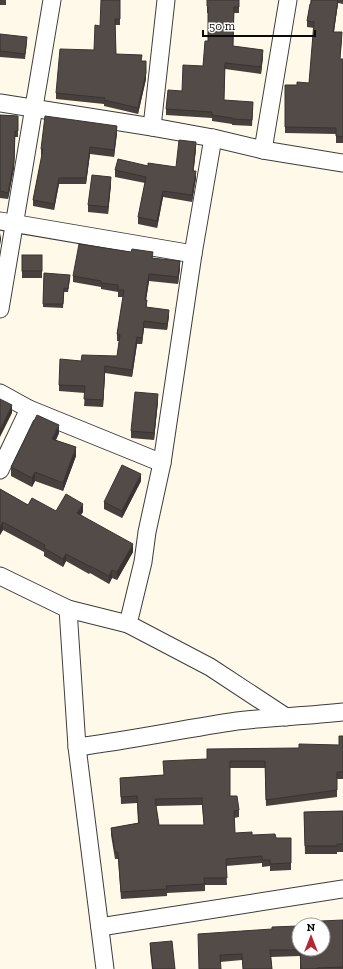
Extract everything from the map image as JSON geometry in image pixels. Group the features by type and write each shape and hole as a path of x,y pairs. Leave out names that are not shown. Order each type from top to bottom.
{"street":[{"path":"0,309 7,222 34,109 52,0"},
{"path":"152,127 166,0"},
{"path":"263,150 288,0"},
{"path":"0,103 152,127 213,138 263,150 343,163"},
{"path":"128,624 143,562 147,532 162,463 193,254 213,138"},
{"path":"7,222 193,254"},
{"path":"0,393 30,409 162,463"},
{"path":"0,470 30,409"},
{"path":"0,576 68,609 128,624 210,667 286,717"},
{"path":"68,609 77,747 105,969"},
{"path":"77,747 128,740 154,734 238,721 343,712"},
{"path":"100,928 343,889"}],"building":[{"path":"101,0 120,0 120,19 115,19 116,54 142,55 141,61 146,61 146,73 138,108 104,100 105,98 56,93 60,49 94,50 95,25 100,26"},
{"path":"207,0 239,0 239,7 234,7 233,46 263,50 261,67 225,63 224,100 253,102 252,120 232,119 212,115 212,112 166,109 168,90 182,91 183,65 203,66 205,41 208,41"},
{"path":"311,0 338,0 333,32 342,32 340,59 343,59 343,137 336,136 336,128 285,127 285,85 297,85 297,82 309,83 314,22 307,21"},
{"path":"0,34 27,37 25,54 0,51"},
{"path":"0,115 18,116 18,131 15,131 14,162 8,193 0,191"},
{"path":"45,116 117,126 114,150 90,147 86,178 59,178 54,204 33,200 43,149 41,149"},
{"path":"179,140 196,142 193,171 196,171 192,195 163,191 157,221 138,217 146,177 115,170 118,159 148,166 148,163 176,167"},
{"path":"92,175 111,177 108,207 88,205"},
{"path":"79,244 131,252 132,249 153,252 152,258 180,261 178,277 149,274 145,300 147,300 146,307 169,310 167,324 144,321 142,338 137,337 132,370 105,366 103,400 84,399 85,386 59,385 60,359 81,361 82,355 117,356 120,335 117,334 124,290 118,290 118,285 101,283 101,281 73,276"},
{"path":"22,255 42,255 42,271 22,271"},
{"path":"44,273 70,275 68,289 64,288 63,304 43,304"},
{"path":"135,392 158,394 154,433 131,431"},
{"path":"0,399 12,405 0,430"},
{"path":"37,415 59,425 52,439 76,447 63,483 35,472 32,478 11,467"},
{"path":"122,465 141,474 122,511 104,502"},
{"path":"0,489 28,505 32,498 56,511 66,494 83,504 77,513 133,544 117,572 112,570 109,576 66,554 63,559 44,548 45,545 3,522 0,527"},
{"path":"339,736 343,736 343,772 337,772 337,790 266,800 265,761 230,761 230,796 237,796 239,810 234,811 235,833 252,832 252,835 275,834 276,838 291,838 291,863 270,864 270,860 262,860 262,856 226,859 227,878 204,878 205,884 166,886 167,889 121,892 118,852 115,852 111,828 139,823 137,796 121,797 120,778 164,775 163,761 207,759 207,749 299,748 299,744 339,745","holes":["202,798 204,825 159,825 155,799"]},
{"path":"343,811 343,844 337,844 337,846 305,846 304,812"},
{"path":"343,920 343,967 301,969 300,957 331,957 331,921"},
{"path":"291,926 291,950 270,950 272,969 243,969 242,954 220,955 221,969 199,969 198,934 272,929 272,927"},
{"path":"172,941 175,969 153,969 150,943"}]}
